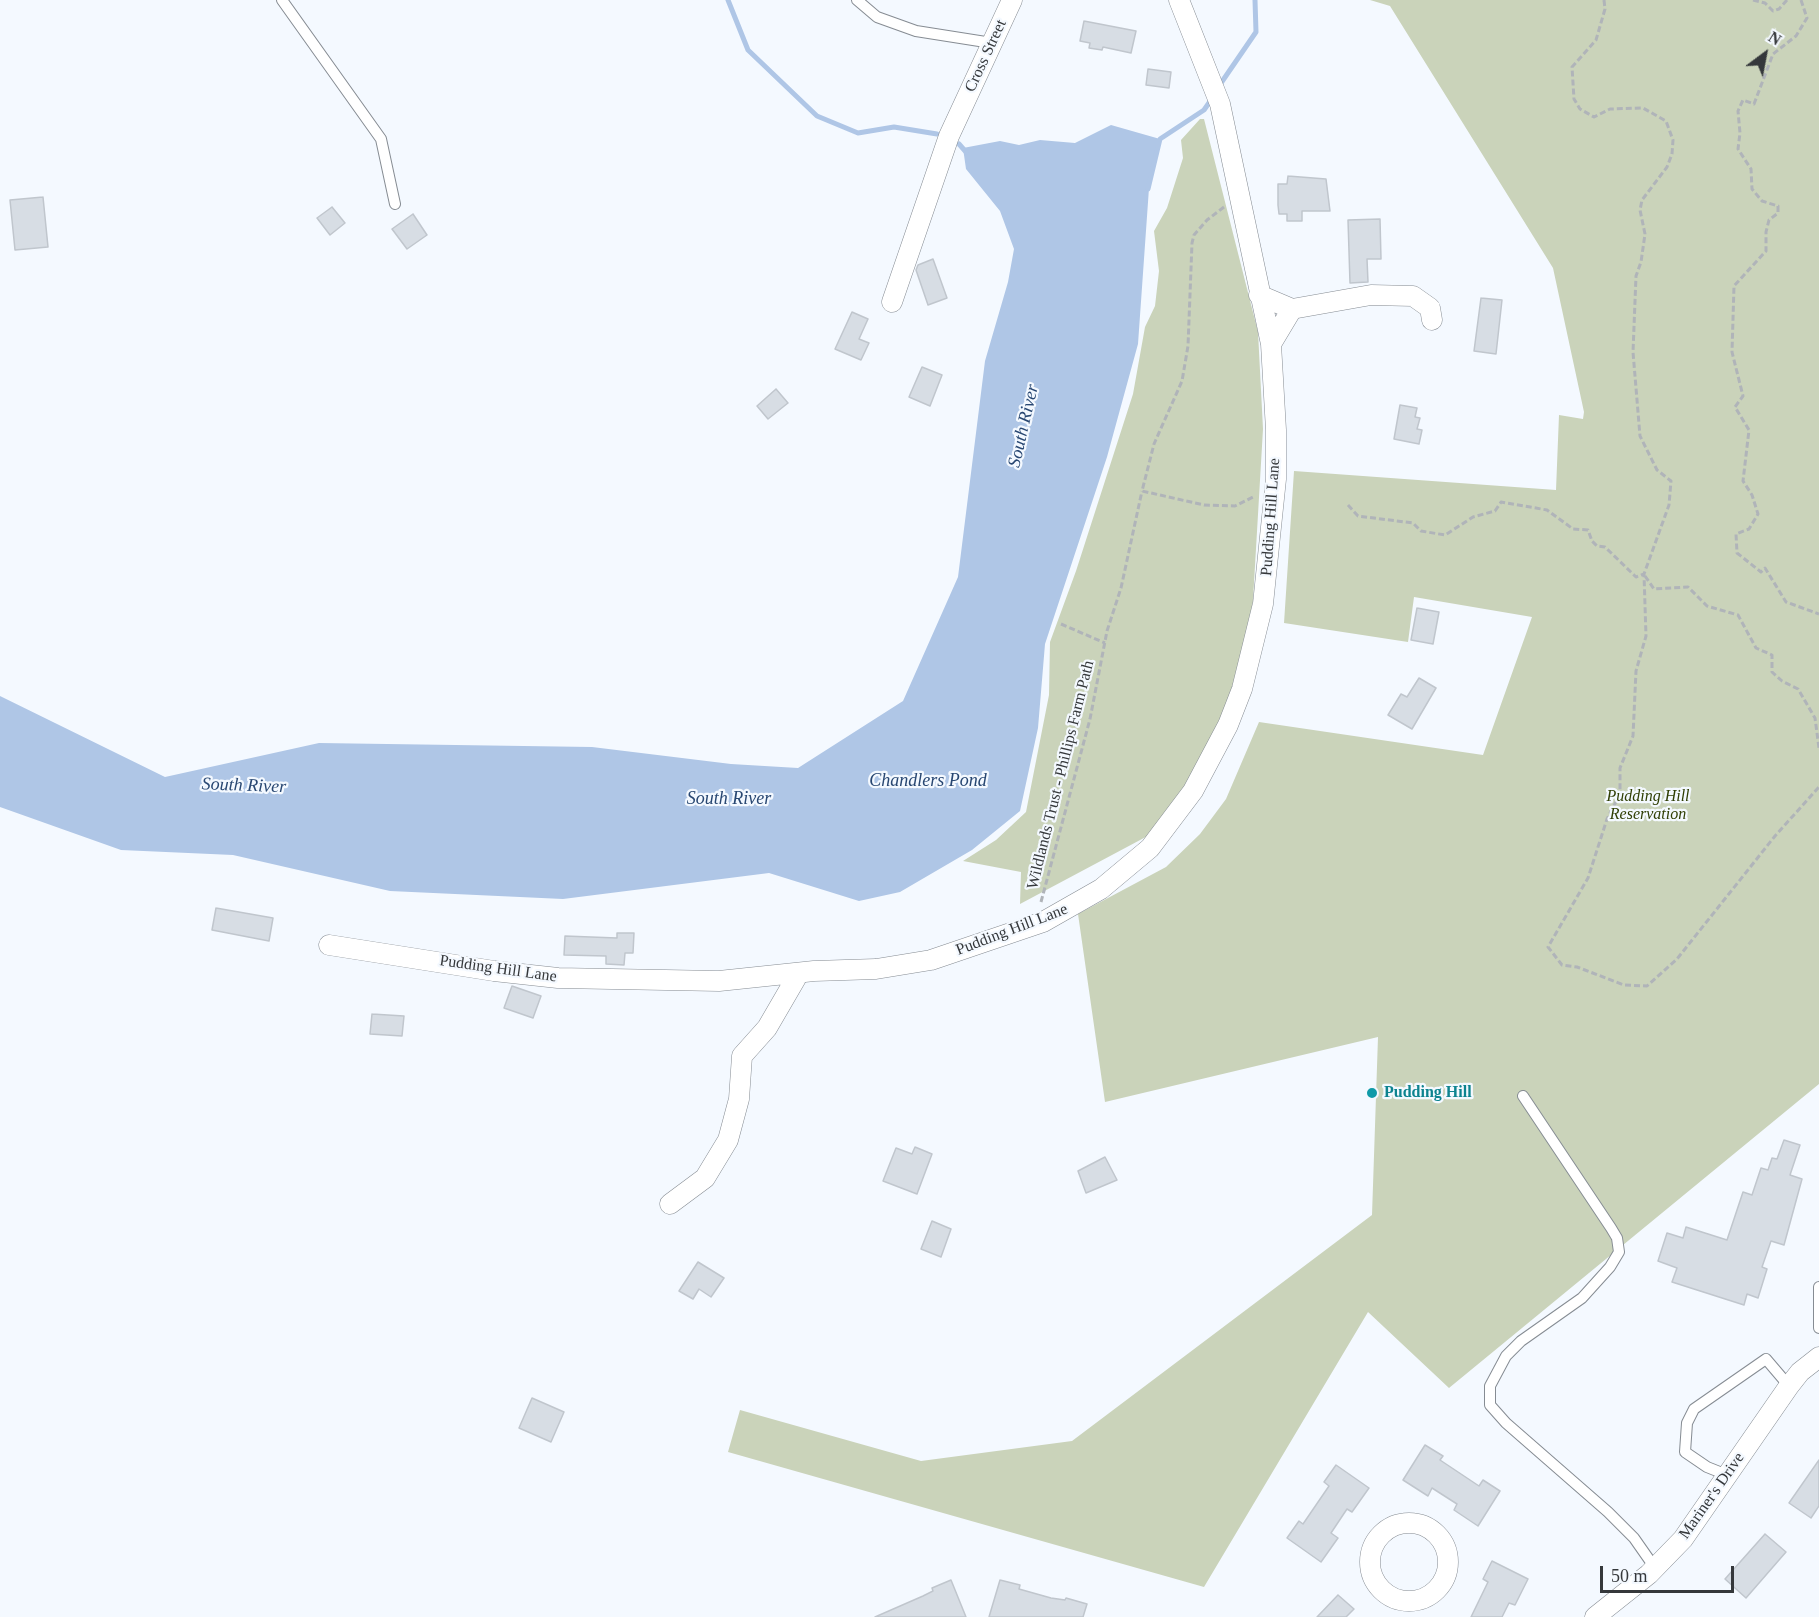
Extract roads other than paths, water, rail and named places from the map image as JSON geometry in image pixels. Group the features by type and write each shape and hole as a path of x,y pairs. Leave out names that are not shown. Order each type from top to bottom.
{"street":[{"name":"Cross Street","path":"892,302 926,198 960,113 1012,0"},
{"name":"Pudding Hill Lane","path":"329,945 494,971 558,978 719,981 907,965 1043,922 1101,890 1150,848 1173,821 1193,791 1228,725 1242,689 1258,628 1273,530 1276,479 1276,430 1271,344 1220,104 1179,0"},
{"path":"1259,295 1292,309 1371,295 1413,296 1430,308 1432,320"},
{"path":"1271,344 1292,309"},
{"path":"670,1204 705,1178 728,1140 739,1099 742,1056 767,1028 799,973"},
{"name":"Mariner's Drive","path":"1595,1617 1655,1568 1683,1539 1789,1386 1800,1372 1819,1357"}],"lane":[{"path":"282,0 381,139 395,204"},
{"path":"857,0 876,17 916,31 992,43"},
{"path":"1523,1096 1611,1228 1617,1238 1619,1252 1610,1267 1582,1298 1545,1323 1506,1356 1491,1386 1490,1405 1506,1423 1608,1512 1634,1538 1655,1568"},
{"path":"1819,1287 1819,1328"},
{"path":"1727,1476 1707,1467 1685,1452 1687,1423 1694,1409 1766,1359 1789,1386"}],"water":[{"name":"Chandlers Pond","path":"1111,125 1160,139 1149,188 1138,344 1107,457 1045,644 1038,728 1020,811 972,850 900,892 859,901 769,873 563,899 390,891 233,855 121,850 0,807 0,696 165,777 319,743 592,747 731,764 798,768 903,701 958,577 985,361 1008,282 1014,249 1000,211 966,169 963,148 1000,141 1019,145 1040,140 1075,143"}],"waterway":[{"name":"South River","path":"728,0 748,50 817,116 858,133 894,127 937,134"},
{"name":"South River","path":"1219,86 1256,32 1255,0"},
{"name":"South River","path":"1148,189 1160,139 1204,110 1213,97"},
{"name":"South River","path":"959,144 966,152"}],"place":[{"name":"Pudding Hill","path":"1372,1093"}],"park label":[{"name":"Pudding Hill Reservation","path":"1648,806"}]}
